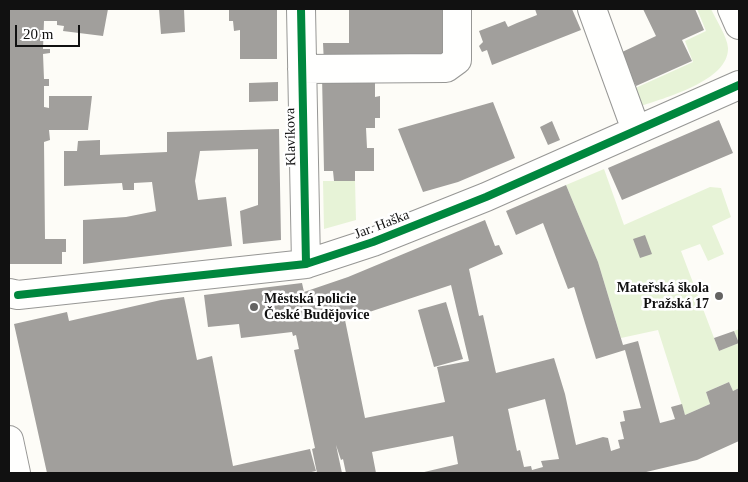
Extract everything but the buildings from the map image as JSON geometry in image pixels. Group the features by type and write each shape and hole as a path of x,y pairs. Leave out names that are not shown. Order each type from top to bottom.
{"street":[{"name":"Klavíkova","path":"301,9 306,264"},
{"path":"302,69 446,68 457,60 457,9"},
{"path":"592,9 636,130"},
{"path":"732,9 739,24"},
{"name":"Jar. Haška","path":"9,293 18,295 306,264 374,242 486,197 739,85"},
{"path":"9,440 16,473"}],"green space":[{"path":"697,9 711,9 724,33 727,43 728,48 725,60 718,70 707,79 678,93 638,107 631,90 693,62 685,41 706,31"},
{"path":"604,169 624,225 710,187 721,188 731,217 712,226 724,254 708,261 700,244 681,251 719,351 739,343 739,388 733,391 729,382 706,392 710,404 685,415 658,330 621,338 598,262 566,185"},
{"path":"323,181 355,181 356,220 324,229"},
{"path":"739,329 739,343 734,331"}],"cycle path":[{"path":"301,9 306,264"},
{"path":"18,295 306,264 373,242 486,197 739,85"}],"place":[{"name":"Mateřská škola Pražská 17","path":"719,296"},
{"name":"Městská policie České Budějovice","path":"254,307"}]}
